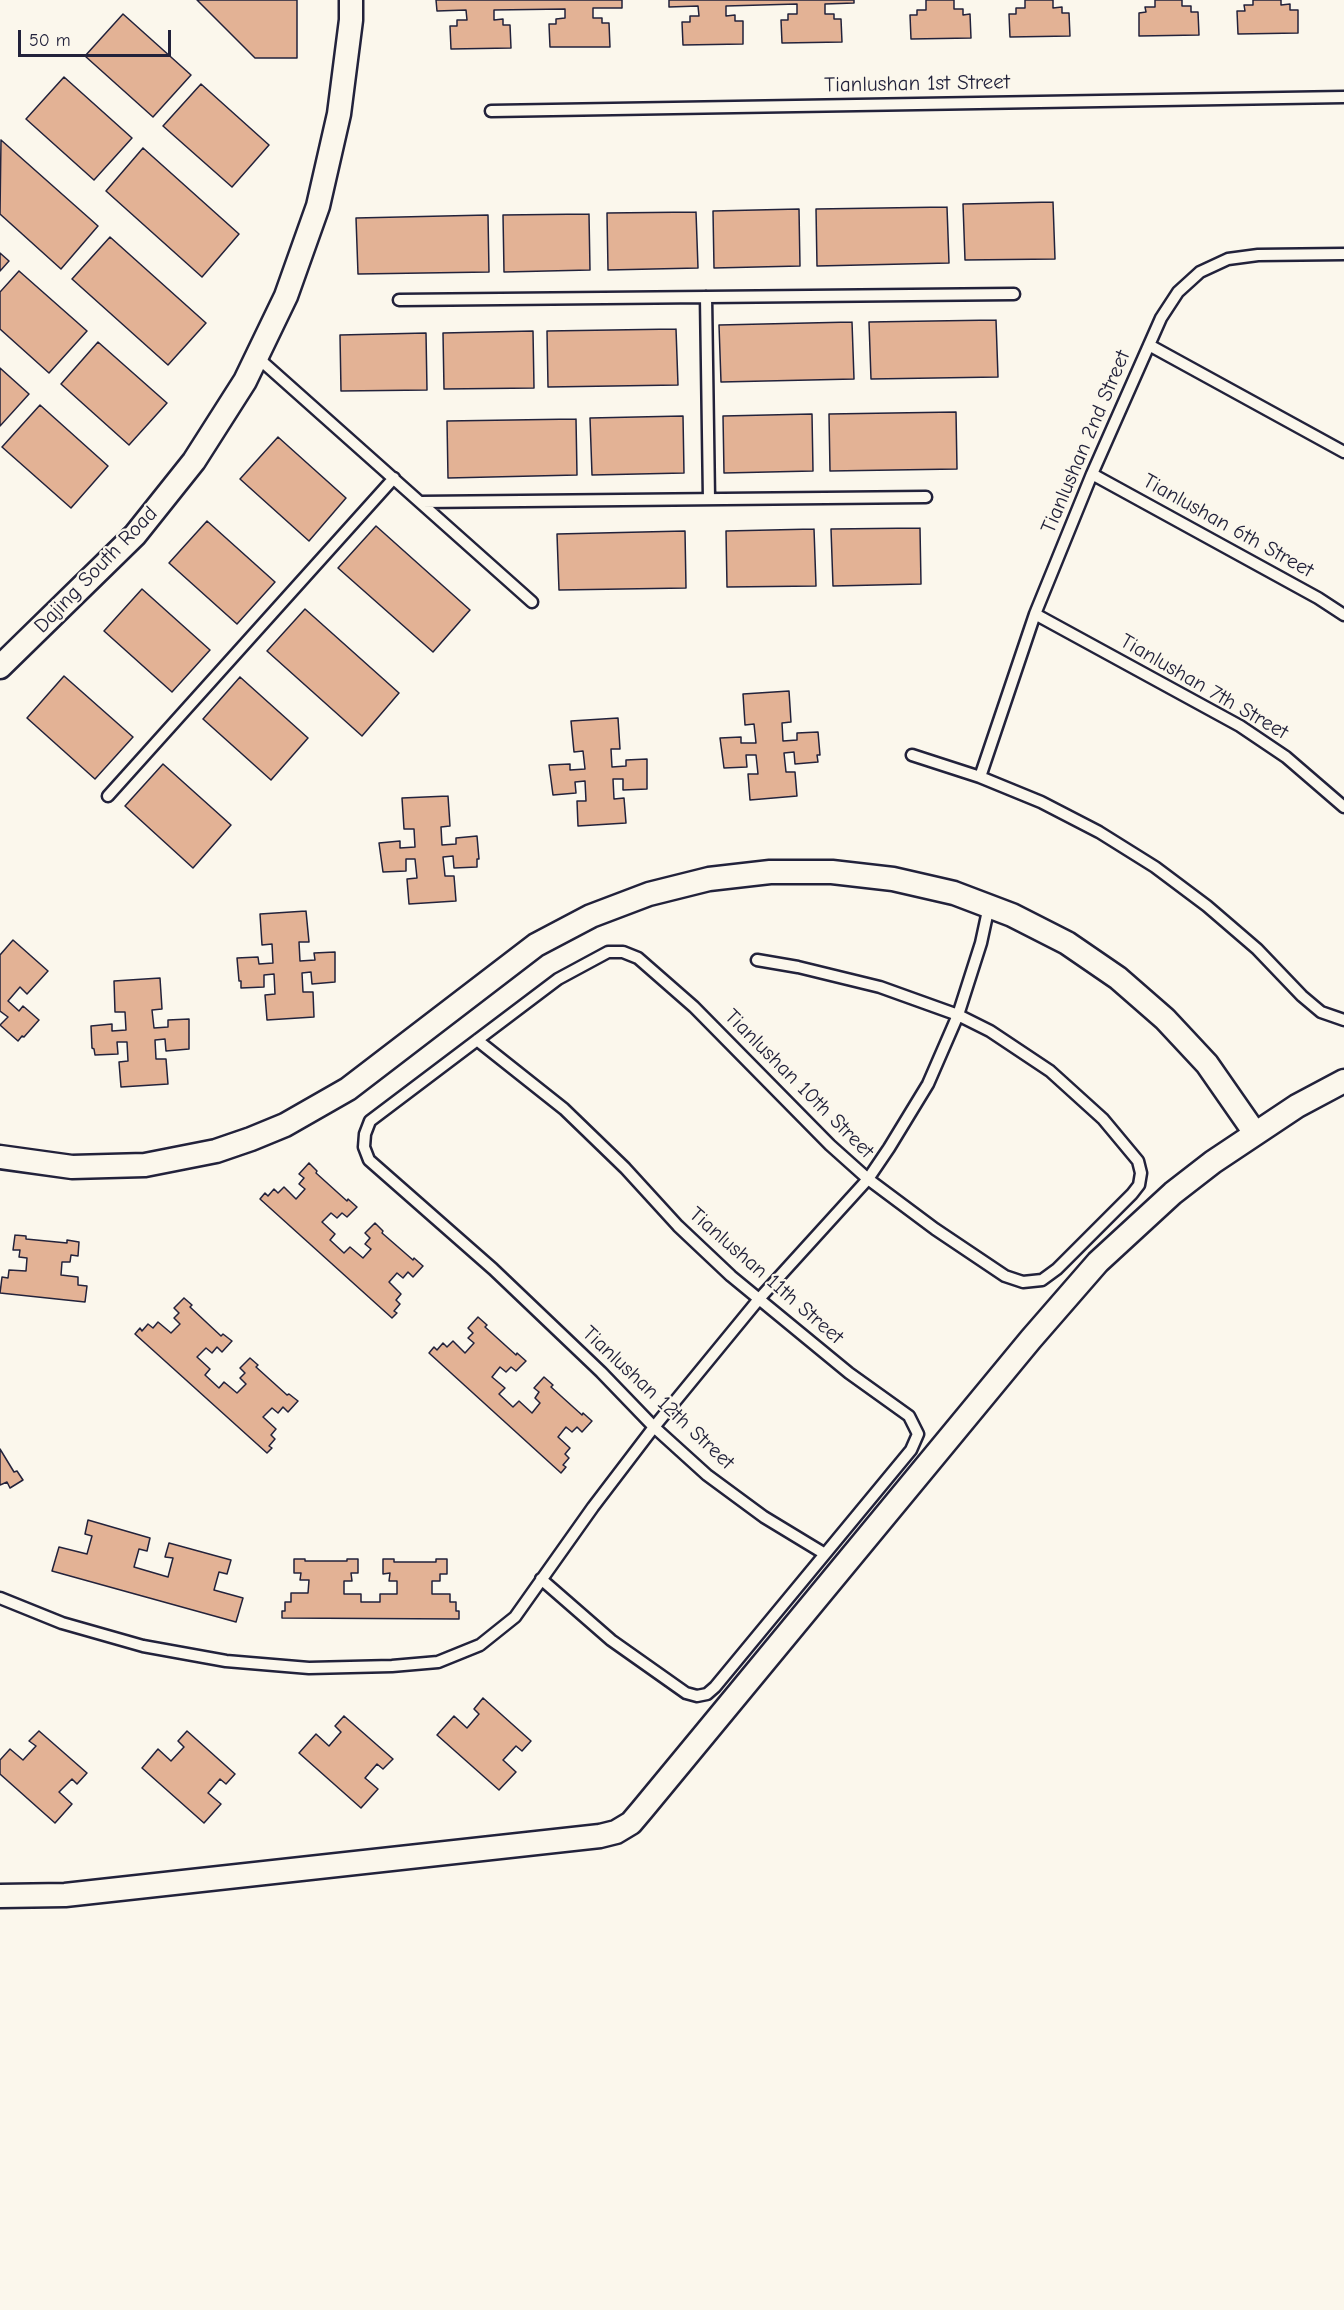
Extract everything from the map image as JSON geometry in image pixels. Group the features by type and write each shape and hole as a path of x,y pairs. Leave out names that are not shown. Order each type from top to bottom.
{"street":[{"name":"Dajing South Road","path":"0,667 135,535 194,461 244,381 286,296 318,206 339,114 351,20 351,0"},
{"path":"0,1157 72,1167 126,1166 181,1159 216,1151 251,1139 285,1125 348,1089 536,945 591,916 649,894 709,879 760,873 832,872 893,879 954,893 1012,915 1067,943 1118,978 1165,1019 1207,1065 1255,1132"},
{"path":"0,1896 64,1895 600,1836 616,1832 631,1823 1064,1299 1098,1262 1165,1200 1213,1162 1255,1132 1344,1081"}],"lane":[{"name":"Tianlushan 1st Street","path":"491,111 1344,97"},
{"name":"Tianlushan 2nd Street","path":"980,777 1035,614 1092,474 1161,318 1178,292 1200,272 1228,259 1258,255 1344,254"},
{"path":"399,300 1014,294"},
{"path":"706,297 709,499"},
{"path":"1149,345 1344,452"},
{"path":"256,357 532,602"},
{"name":"Tianlushan 6th Street","path":"1092,474 1318,598 1344,615"},
{"path":"108,796 394,478"},
{"path":"421,502 927,497"},
{"name":"Tianlushan 7th Street","path":"1035,614 1240,726 1286,757 1344,807"},
{"path":"912,755 980,777 1041,802 1099,832 1155,867 1207,906 1257,949 1302,996 1321,1012 1344,1020"},
{"path":"0,1598 62,1623 143,1647 226,1661 309,1668 392,1666 438,1662 480,1645 515,1617 654,1427 759,1299 868,1179 890,1148 923,1092 958,1015 978,952 989,906"},
{"name":"Tianlushan 10th Street","path":"477,1040 558,979 608,952 623,951 638,958 694,1007 830,1145 868,1179 970,1253 1005,1276 1023,1282 1042,1280 1050,1275 1140,1185 1141,1173 1138,1161 1103,1119 1050,1071 990,1031 958,1015 879,987 829,974 757,960"},
{"name":"Tianlushan 11th Street","path":"477,1040 564,1109 625,1168 704,1252 849,1373 909,1416 918,1434 910,1450 825,1554"},
{"name":"Tianlushan 12th Street","path":"477,1040 370,1121 364,1140 369,1160 532,1305 654,1427 707,1475 754,1510 825,1554"},
{"path":"541,1579 611,1640 686,1694 697,1696 707,1694 715,1687 825,1554"}],"building":[{"path":"197,0 297,0 297,58 255,58"},
{"path":"436,0 622,0 622,8 593,8 593,18 602,18 602,23 609,23 610,47 550,47 549,24 556,24 556,19 565,18 565,9 494,10 494,20 503,19 503,25 510,25 511,48 451,49 450,26 457,26 457,20 467,20 466,10 437,11"},
{"path":"669,0 854,0 854,3 825,4 825,14 834,14 834,19 841,19 842,42 782,43 781,20 788,20 788,14 797,14 797,4 726,6 726,16 735,15 735,21 743,21 743,44 683,45 682,22 690,22 690,16 699,16 698,6 669,7"},
{"path":"926,0 954,0 954,9 963,9 963,15 970,14 971,38 911,39 910,15 917,15 917,10 926,10"},
{"path":"1025,0 1053,0 1053,8 1062,7 1062,13 1069,13 1070,36 1010,37 1009,14 1016,14 1016,8 1025,8"},
{"path":"1155,0 1182,0 1182,6 1191,6 1191,12 1198,12 1199,35 1139,36 1139,13 1146,12 1145,7 1155,7"},
{"path":"1253,0 1281,0 1281,5 1290,4 1290,10 1298,10 1298,33 1238,34 1237,11 1245,11 1244,5 1253,5"},
{"path":"123,14 191,75 153,117 85,56"},
{"path":"64,77 132,138 94,180 26,119"},
{"path":"201,84 269,145 232,187 163,126"},
{"path":"1,140 98,226 61,269 0,214"},
{"path":"143,148 239,234 202,277 106,191"},
{"path":"1053,202 1055,259 965,260 963,204"},
{"path":"947,207 949,263 817,266 816,209"},
{"path":"799,209 800,266 714,268 713,211"},
{"path":"696,212 698,268 608,270 607,213"},
{"path":"589,214 590,270 504,272 503,215"},
{"path":"488,215 489,272 358,274 356,218"},
{"path":"110,237 206,323 168,365 72,279"},
{"path":"0,253 9,261 0,271"},
{"path":"19,271 87,331 49,373 0,329 0,292"},
{"path":"996,320 998,377 871,379 869,322"},
{"path":"852,322 854,379 721,382 719,325"},
{"path":"676,329 678,385 548,387 547,331"},
{"path":"533,331 534,388 444,389 443,333"},
{"path":"426,333 427,390 341,391 340,335"},
{"path":"98,342 167,403 129,445 61,384"},
{"path":"0,368 29,394 0,426"},
{"path":"40,405 108,466 71,508 2,447"},
{"path":"956,412 957,469 830,471 829,414"},
{"path":"812,414 813,471 724,473 723,416"},
{"path":"683,416 684,473 592,475 590,418"},
{"path":"576,419 577,475 448,478 447,421"},
{"path":"278,437 346,498 309,541 240,479"},
{"path":"207,521 275,582 237,624 169,563"},
{"path":"376,526 470,610 433,652 338,568"},
{"path":"920,528 921,584 833,586 831,529"},
{"path":"814,529 816,586 727,587 726,531"},
{"path":"685,531 686,588 559,590 557,534"},
{"path":"142,589 210,650 172,692 104,631"},
{"path":"305,609 399,693 362,736 267,651"},
{"path":"64,676 133,737 95,779 27,718"},
{"path":"240,677 308,738 271,780 203,719"},
{"path":"789,691 791,722 782,723 783,741 797,740 797,733 818,732 820,755 817,755 818,762 795,764 794,752 784,753 786,772 795,772 797,796 750,800 748,774 758,774 756,755 746,755 747,767 724,768 720,738 741,737 741,743 756,743 754,724 745,725 743,694"},
{"path":"618,718 620,749 611,749 612,767 626,766 626,760 647,759 647,789 623,790 623,779 613,779 614,799 624,798 626,823 578,826 577,801 586,801 585,781 575,782 576,793 553,795 549,765 570,764 570,770 585,769 583,751 574,752 571,721"},
{"path":"163,764 231,825 193,868 125,806"},
{"path":"448,796 450,826 441,827 442,845 456,844 456,838 477,836 479,859 477,859 477,867 454,868 453,856 443,857 445,876 454,876 456,901 409,904 407,879 417,878 415,859 406,859 406,871 383,872 379,843 400,841 400,848 415,847 414,829 404,829 402,798"},
{"path":"306,911 309,942 299,942 300,961 315,960 314,953 335,952 335,982 312,984 311,972 302,973 303,992 313,992 314,1017 267,1020 265,995 275,994 274,974 264,975 264,987 241,988 237,958 258,957 259,964 273,963 272,944 262,945 260,914"},
{"path":"13,940 48,971 27,994 20,987 8,1001 19,1011 23,1006 39,1020 18,1041 0,1025 8,1017 0,1011 0,955"},
{"path":"160,978 162,1009 152,1010 154,1028 168,1027 168,1020 189,1019 189,1049 166,1051 165,1039 155,1040 156,1059 166,1059 168,1084 121,1087 119,1062 128,1061 127,1042 117,1042 118,1054 95,1055 92,1048 91,1026 112,1024 112,1031 126,1030 125,1012 115,1012 114,981"},
{"path":"309,1163 317,1171 316,1173 357,1207 347,1217 342,1213 337,1218 331,1213 322,1222 335,1234 330,1240 344,1253 350,1247 363,1258 371,1249 365,1244 370,1238 365,1233 375,1223 383,1231 382,1233 423,1266 413,1277 408,1272 403,1278 397,1273 389,1282 401,1294 396,1300 400,1304 394,1311 397,1313 392,1318 260,1199 265,1193 268,1196 274,1189 278,1193 284,1187 296,1199 305,1189 299,1184 304,1178 299,1174"},
{"path":"15,1235 26,1236 26,1239 79,1242 78,1256 71,1255 70,1262 62,1262 61,1275 78,1277 78,1285 87,1286 85,1302 0,1293 2,1277 8,1278 9,1270 26,1271 27,1258 19,1257 20,1250 13,1250"},
{"path":"184,1298 192,1305 190,1307 221,1336 223,1334 232,1341 222,1352 217,1347 212,1353 206,1348 197,1357 210,1369 205,1375 219,1388 224,1382 237,1393 246,1384 240,1378 245,1373 240,1368 250,1358 258,1365 256,1367 287,1395 289,1394 298,1401 288,1412 283,1407 278,1413 272,1408 263,1417 276,1429 271,1435 275,1439 269,1446 272,1448 267,1453 135,1334 140,1328 142,1331 148,1324 153,1328 158,1322 171,1333 180,1324 174,1318 179,1313 174,1308"},
{"path":"478,1317 487,1325 485,1327 526,1361 516,1371 511,1367 506,1372 500,1367 492,1377 505,1388 499,1394 513,1407 519,1401 532,1413 540,1403 535,1398 539,1392 534,1388 544,1377 553,1385 551,1387 592,1421 582,1432 577,1427 572,1432 566,1427 558,1437 570,1448 565,1454 569,1458 563,1465 566,1467 561,1473 429,1353 434,1347 437,1350 443,1343 447,1347 453,1341 465,1353 474,1343 468,1338 473,1333 468,1328"},
{"path":"0,1449 14,1472 17,1471 23,1480 10,1488 7,1482 0,1485"},
{"path":"88,1520 150,1538 147,1551 139,1549 134,1567 168,1577 173,1558 165,1557 169,1543 231,1560 227,1574 219,1572 214,1590 243,1598 236,1622 52,1571 59,1547 87,1554 92,1536 85,1534"},
{"path":"294,1559 347,1561 347,1559 358,1559 358,1573 351,1573 352,1581 344,1581 344,1594 361,1594 361,1602 380,1602 380,1594 397,1594 397,1581 389,1581 390,1573 383,1574 383,1559 394,1559 394,1562 436,1562 436,1559 447,1559 447,1574 440,1574 440,1581 432,1581 432,1594 450,1594 450,1602 456,1602 459,1619 282,1618 285,1602 291,1602 291,1593 308,1593 309,1580 300,1580 301,1573 294,1573"},
{"path":"483,1698 531,1741 522,1751 516,1746 503,1760 516,1772 499,1790 437,1735 454,1716 467,1728 479,1714 474,1709"},
{"path":"344,1716 393,1759 383,1769 377,1764 365,1778 378,1789 361,1808 299,1753 316,1734 329,1746 341,1732 335,1726"},
{"path":"39,1731 87,1773 77,1784 72,1779 59,1792 72,1804 55,1823 0,1774 0,1760 10,1749 23,1760 36,1746 29,1741"},
{"path":"187,1731 235,1774 226,1784 220,1779 208,1793 221,1804 204,1823 142,1768 158,1749 171,1761 184,1747 178,1741"}]}
